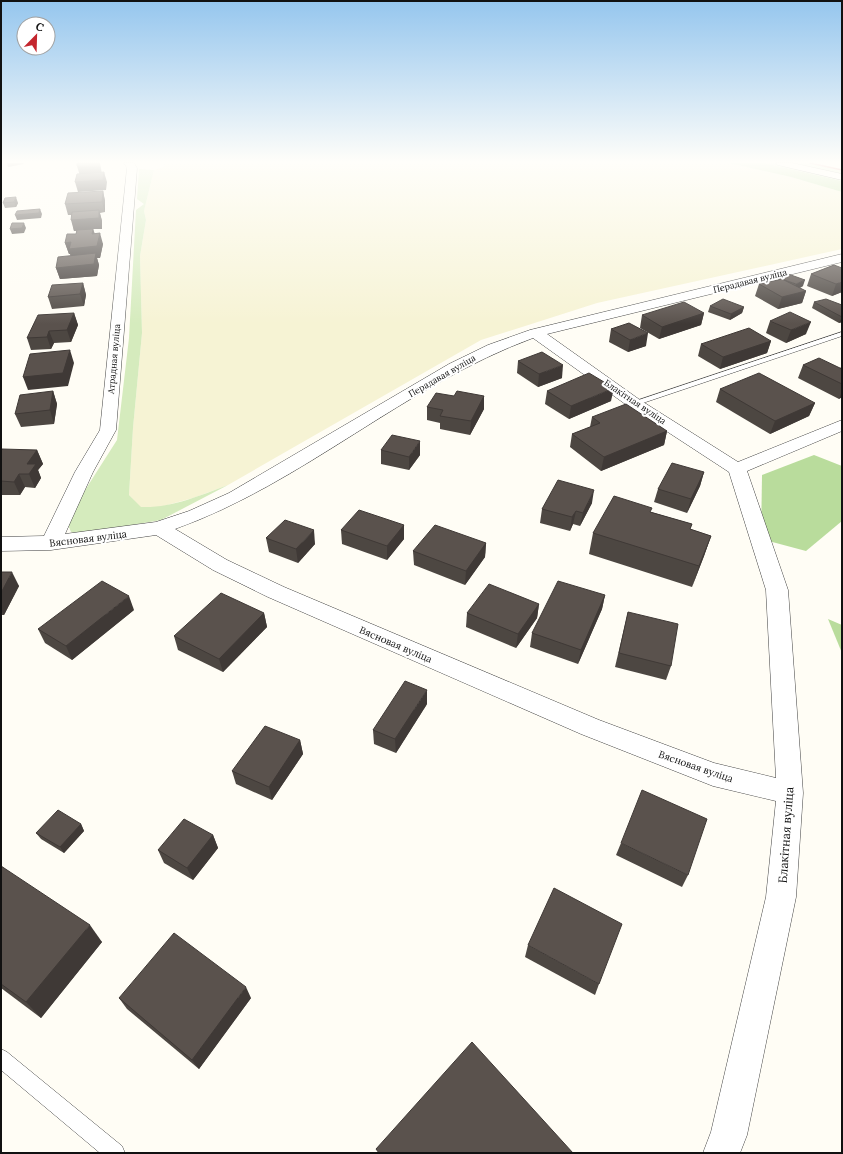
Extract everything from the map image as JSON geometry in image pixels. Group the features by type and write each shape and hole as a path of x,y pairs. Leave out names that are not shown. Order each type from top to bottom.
{"street":[{"name":"Атрадная вуліца","path":"51,543 84,472 108,430 128,217"},
{"name":"Перадавая вуліца","path":"159,528 236,498 454,367 493,348 535,333 842,258"},
{"name":"Блакітная вуліца","path":"535,333 634,403 737,469 776,590 790,794 781,897 729,1135 720,1153"},
{"path":"737,469 842,425"},
{"name":"Вясновая вуліца","path":"1,544 51,543 159,528 220,565 276,592 590,727 713,774 790,794"}],"lane":[{"path":"634,403 842,334"},
{"path":"1,1058 115,1153"}],"shaded area":[{"path":"145,217 842,217 842,249 597,303 481,340 228,485 193,498 160,507 140,507 129,495 133,428 142,333 140,256"}],"green space":[{"path":"136,217 145,217 140,256 142,333 133,428 129,495 141,507 164,506 196,497 228,485 161,520 80,534 71,532 66,520 117,440 129,338"},
{"path":"814,455 842,466 842,521 806,551 761,539 762,475"},
{"path":"828,619 842,625 842,653"}],"building":[{"path":"71,217 99,217 99,218 71,220"},
{"path":"12,223 24,223 22,228 10,229"},
{"path":"93,229 92,234 100,233 97,246 69,249 71,242 65,243 67,234 76,234 77,230"},
{"path":"96,253 94,264 56,268 58,257"},
{"path":"834,265 842,268 842,282 836,284 811,274"},
{"path":"788,274 805,280 796,284 779,278"},
{"path":"782,279 806,291 782,297 759,284"},
{"path":"83,283 80,294 48,297 52,285"},
{"path":"723,299 744,307 731,314 710,306"},
{"path":"826,299 842,305 842,317 814,302"},
{"path":"684,302 704,313 662,327 642,315"},
{"path":"790,312 811,322 791,330 770,321"},
{"path":"74,313 67,330 49,331 47,337 27,338 38,315"},
{"path":"629,323 648,333 630,340 611,329"},
{"path":"749,328 771,341 723,357 701,344"},
{"path":"70,350 63,373 23,377 30,354"},
{"path":"542,352 563,365 539,374 518,361"},
{"path":"819,358 842,369 842,384 803,365"},
{"path":"589,373 614,388 571,406 547,391"},
{"path":"759,373 815,403 775,421 720,389"},
{"path":"53,391 50,410 15,414 20,395"},
{"path":"457,391 484,396 471,421 440,416 443,410 427,407 436,393 454,396"},
{"path":"626,404 667,431 604,457 572,434 600,423 592,417"},
{"path":"392,435 420,441 409,457 381,450"},
{"path":"2,449 37,450 27,464 36,464 29,474 19,474 14,482 1,481"},
{"path":"672,463 704,472 691,499 658,489"},
{"path":"558,480 594,490 583,513 576,511 572,517 542,509"},
{"path":"614,496 652,508 650,512 692,524 690,529 711,536 699,566 593,533"},
{"path":"359,510 404,525 387,546 341,530"},
{"path":"285,520 314,530 296,549 266,538"},
{"path":"435,525 486,543 466,571 413,551"},
{"path":"1,572 12,572 1,593"},
{"path":"102,581 129,596 66,646 38,629"},
{"path":"558,581 605,595 581,650 532,633"},
{"path":"489,584 539,604 518,634 467,613"},
{"path":"221,593 264,613 219,659 174,636"},
{"path":"628,612 678,624 671,666 619,653"},
{"path":"405,681 427,690 395,739 373,730"},
{"path":"265,726 300,740 269,787 232,771"},
{"path":"642,790 707,819 688,875 621,843"},
{"path":"58,810 81,824 60,847 36,833"},
{"path":"184,819 213,835 187,868 158,850"},
{"path":"1,866 90,925 26,1002 1,984"},
{"path":"554,888 622,924 599,984 528,945"},
{"path":"174,933 246,987 192,1060 119,998"},
{"path":"472,1042 573,1153 379,1153 376,1149"}]}
